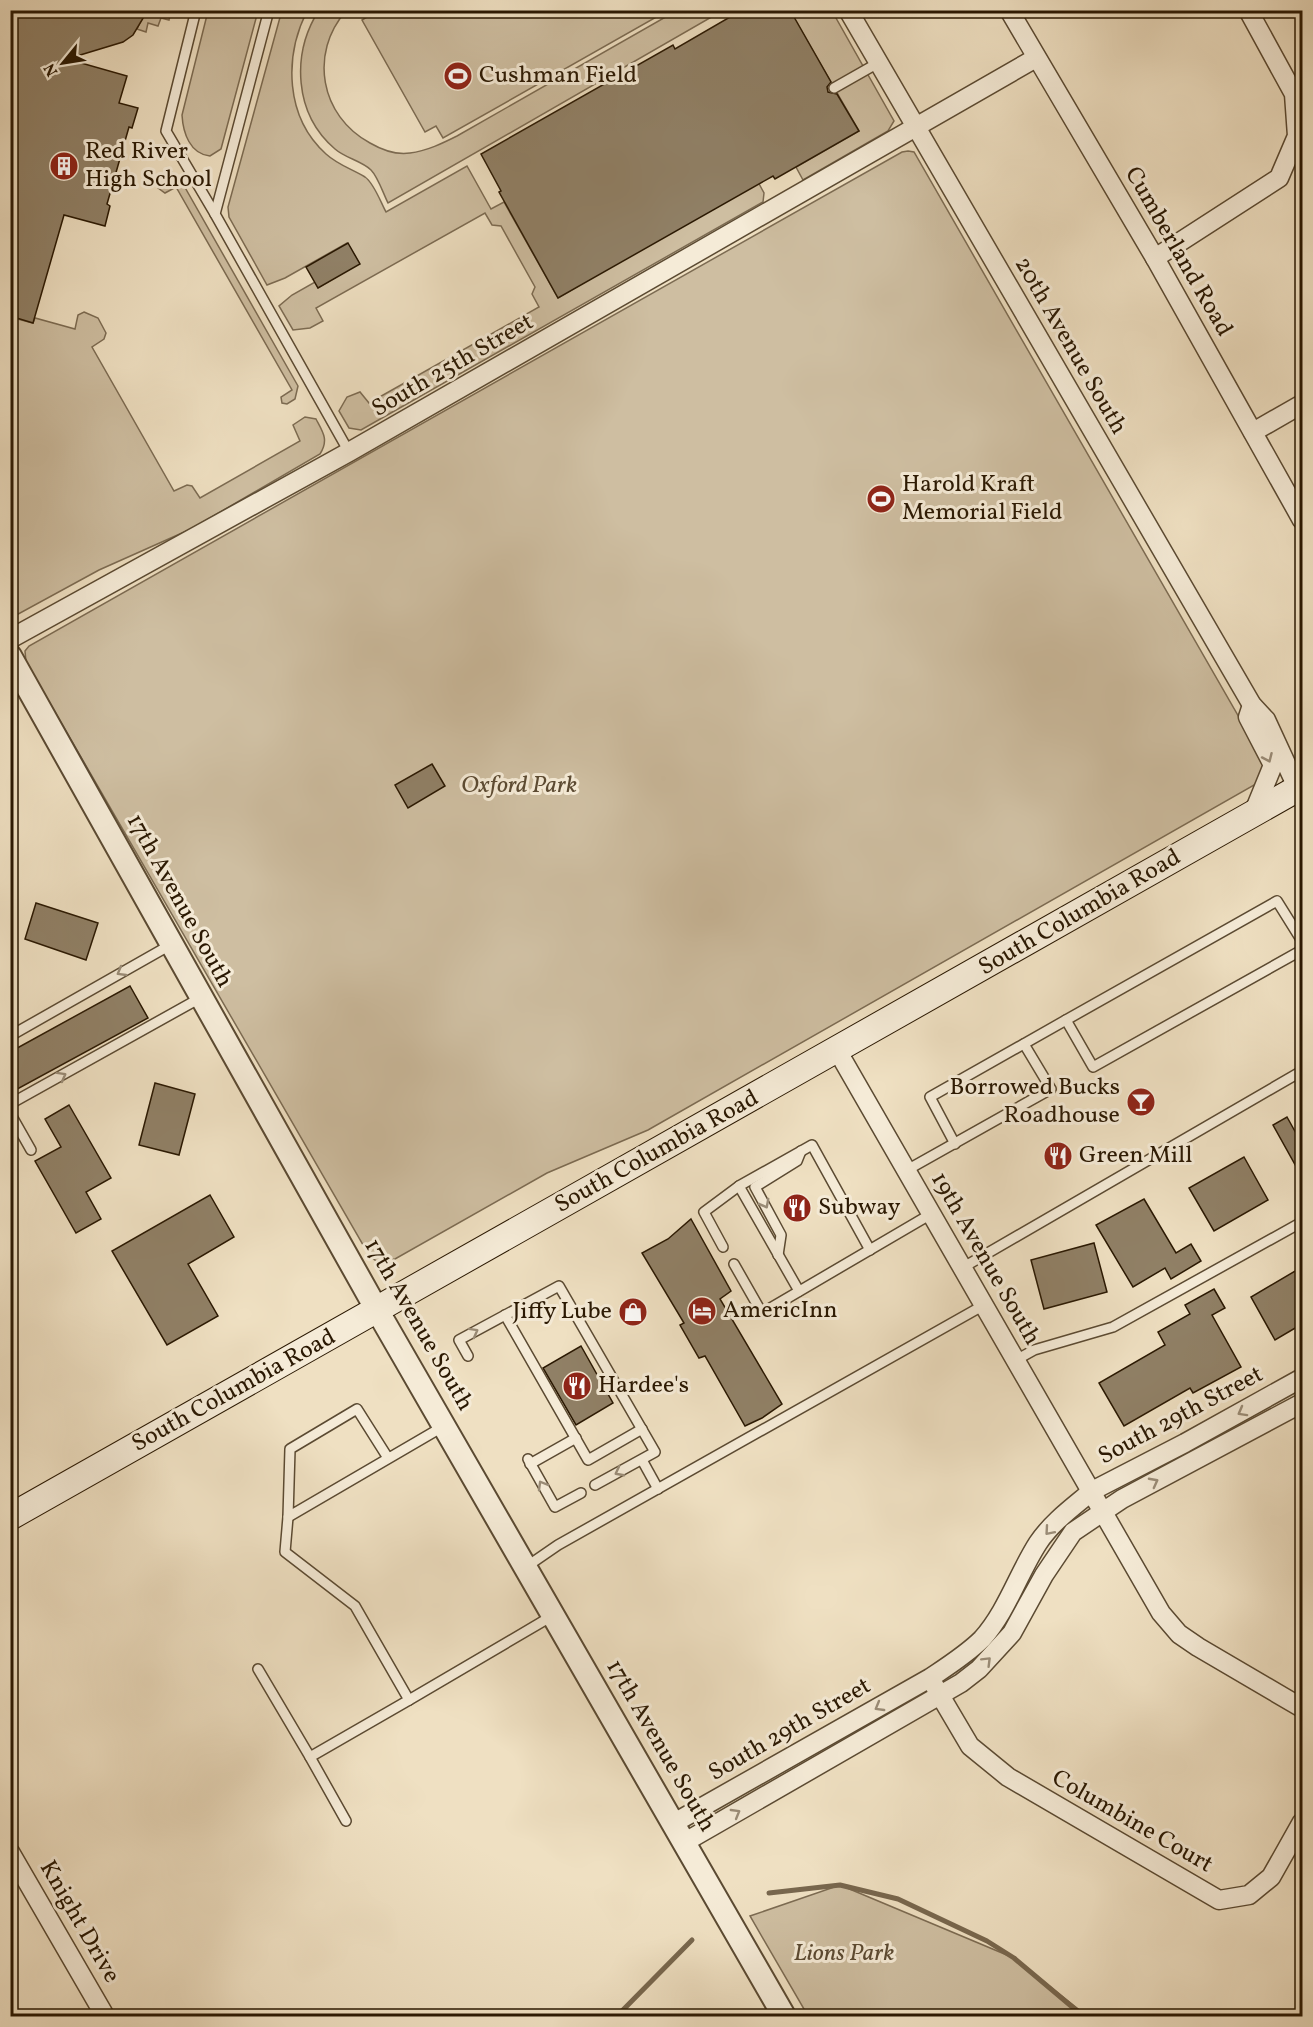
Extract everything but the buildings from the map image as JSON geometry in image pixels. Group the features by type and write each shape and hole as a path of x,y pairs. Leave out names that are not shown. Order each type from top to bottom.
{"main road":[{"name":"South Columbia Road","path":"10,1517 1253,814 1301,791"}],"street":[{"name":"20th Avenue South","path":"848,10 915,129 1252,705 1266,720 1301,791"},
{"name":"Cumberland Road","path":"1009,10 1155,258 1302,520"},
{"path":"1155,258 1279,178 1297,136 1294,94 1248,10"},
{"name":"South 25th Street","path":"10,639 349,452 1036,58"},
{"path":"1253,432 1302,404"},
{"name":"17th Avenue South","path":"10,656 377,1310 784,2016"},
{"name":"20th Avenue South","path":"1252,705 1248,717 1273,765 1253,814"},
{"name":"19th Avenue South","path":"837,1050 1092,1491"},
{"name":"South 29th Street","path":"1298,1380 1302,1402 1103,1512 1073,1532 1044,1575 1023,1617 996,1652 961,1683 679,1833 930,1678 982,1638 1002,1610 1039,1542 1061,1517 1092,1491 1298,1380"},
{"name":"South 29th Street","path":"1092,1491 1103,1512"},
{"path":"1103,1512 1161,1613 1179,1634 1302,1708"},
{"path":"930,1678 940,1696"},
{"name":"Columbine Court","path":"940,1696 970,1746 1008,1777 1219,1900 1249,1895 1271,1877 1302,1822"},
{"name":"Knight Drive","path":"10,1852 105,2016"}],"lane":[{"path":"196,10 166,131 349,452"},
{"path":"215,214 269,10"},
{"path":"834,88 878,63"},
{"path":"955,1144 930,1097 1277,901 1302,941"},
{"path":"10,1036 172,944"},
{"path":"1066,1020 1094,1067 1302,950"},
{"path":"10,1104 202,997"},
{"path":"907,1170 1051,1089 1024,1044"},
{"path":"963,1268 1302,1071"},
{"path":"10,1113 31,1150"},
{"path":"723,1247 704,1212 739,1186 812,1145 870,1250"},
{"path":"778,1255 781,1235 755,1187 797,1161 801,1151"},
{"path":"739,1186 799,1291"},
{"path":"734,1264 762,1313 931,1214"},
{"path":"1016,1360 1034,1350 1113,1327 1302,1222"},
{"path":"468,1356 459,1340 559,1286 656,1452 595,1485"},
{"path":"526,1567 558,1545 984,1305"},
{"path":"505,1315 588,1460 642,1429"},
{"path":"388,1458 357,1409 290,1449 285,1552 355,1606 409,1700"},
{"path":"288,1517 444,1426"},
{"path":"576,1438 529,1461 555,1507 581,1493"},
{"path":"642,1460 658,1488"},
{"path":"310,1757 554,1615"},
{"path":"258,1669 346,1821"}],"green space":[{"path":"282,10 307,11 294,48 292,86 302,123 312,139 326,154 365,177 374,188 386,212 467,166 491,209 504,202 558,298 757,180 764,193 763,202 361,430 349,428 339,411 347,397 360,392 369,403 539,307 532,294 535,287 501,226 492,225 485,213 316,308 323,321 310,328 293,330 279,306 292,295 315,282 318,288 359,263 347,243 285,278 267,285 229,217 228,207"},
{"path":"319,10 346,11 334,28 327,46 324,64 325,83 340,117 353,131 370,143 379,148 400,153 429,149 457,136 676,11 722,11 388,203 374,173 363,164 335,149 321,135 311,119 301,83 301,64 310,27"},
{"name":"Cushman Field","path":"370,10 667,11 443,138 436,126 425,132 362,20 372,14"},
{"path":"145,11 171,11 169,20 161,18 158,26 148,23 146,32 137,29"},
{"path":"208,11 258,11 221,149 210,156 197,151 189,142 182,115"},
{"path":"790,11 832,11 894,121 888,131 803,180 796,167 859,131"},
{"name":"Oxford Park","path":"902,152 914,152 1263,759 1262,775 1256,784 648,1130 547,1173 395,1259 378,1262 370,1257 26,662 25,651 29,646"},
{"path":"172,172 179,177 298,386 295,399 287,404 282,403 281,397 292,390 176,187 165,193 158,188 160,178"},
{"path":"84,312 98,318 106,333 104,339 92,347 174,491 187,485 192,486 200,498 300,441 293,425 305,417 316,419 325,440 323,449 320,454 191,529 99,570 11,618 10,317 33,323 35,318 75,329 78,315"},
{"name":"Lions Park","path":"840,1885 1014,1958 1087,2016 808,2016 750,1916"}],"waterway":[{"path":"769,1893 840,1885 898,1899 987,1941 1014,1958 1083,2016"},
{"path":"617,2016 692,1940"}],"place":[{"name":"Cushman Field","path":"458,76"},
{"name":"Red River High School","path":"64,166"},
{"name":"Harold Kraft Memorial Field","path":"881,499"},
{"name":"Borrowed Bucks Roadhouse","path":"1141,1102"},
{"name":"Green Mill","path":"1058,1156"},
{"name":"Subway","path":"797,1208"},
{"name":"AmericInn","path":"702,1311"},
{"name":"Jiffy Lube","path":"633,1312"},
{"name":"Hardee's","path":"577,1386"}]}
